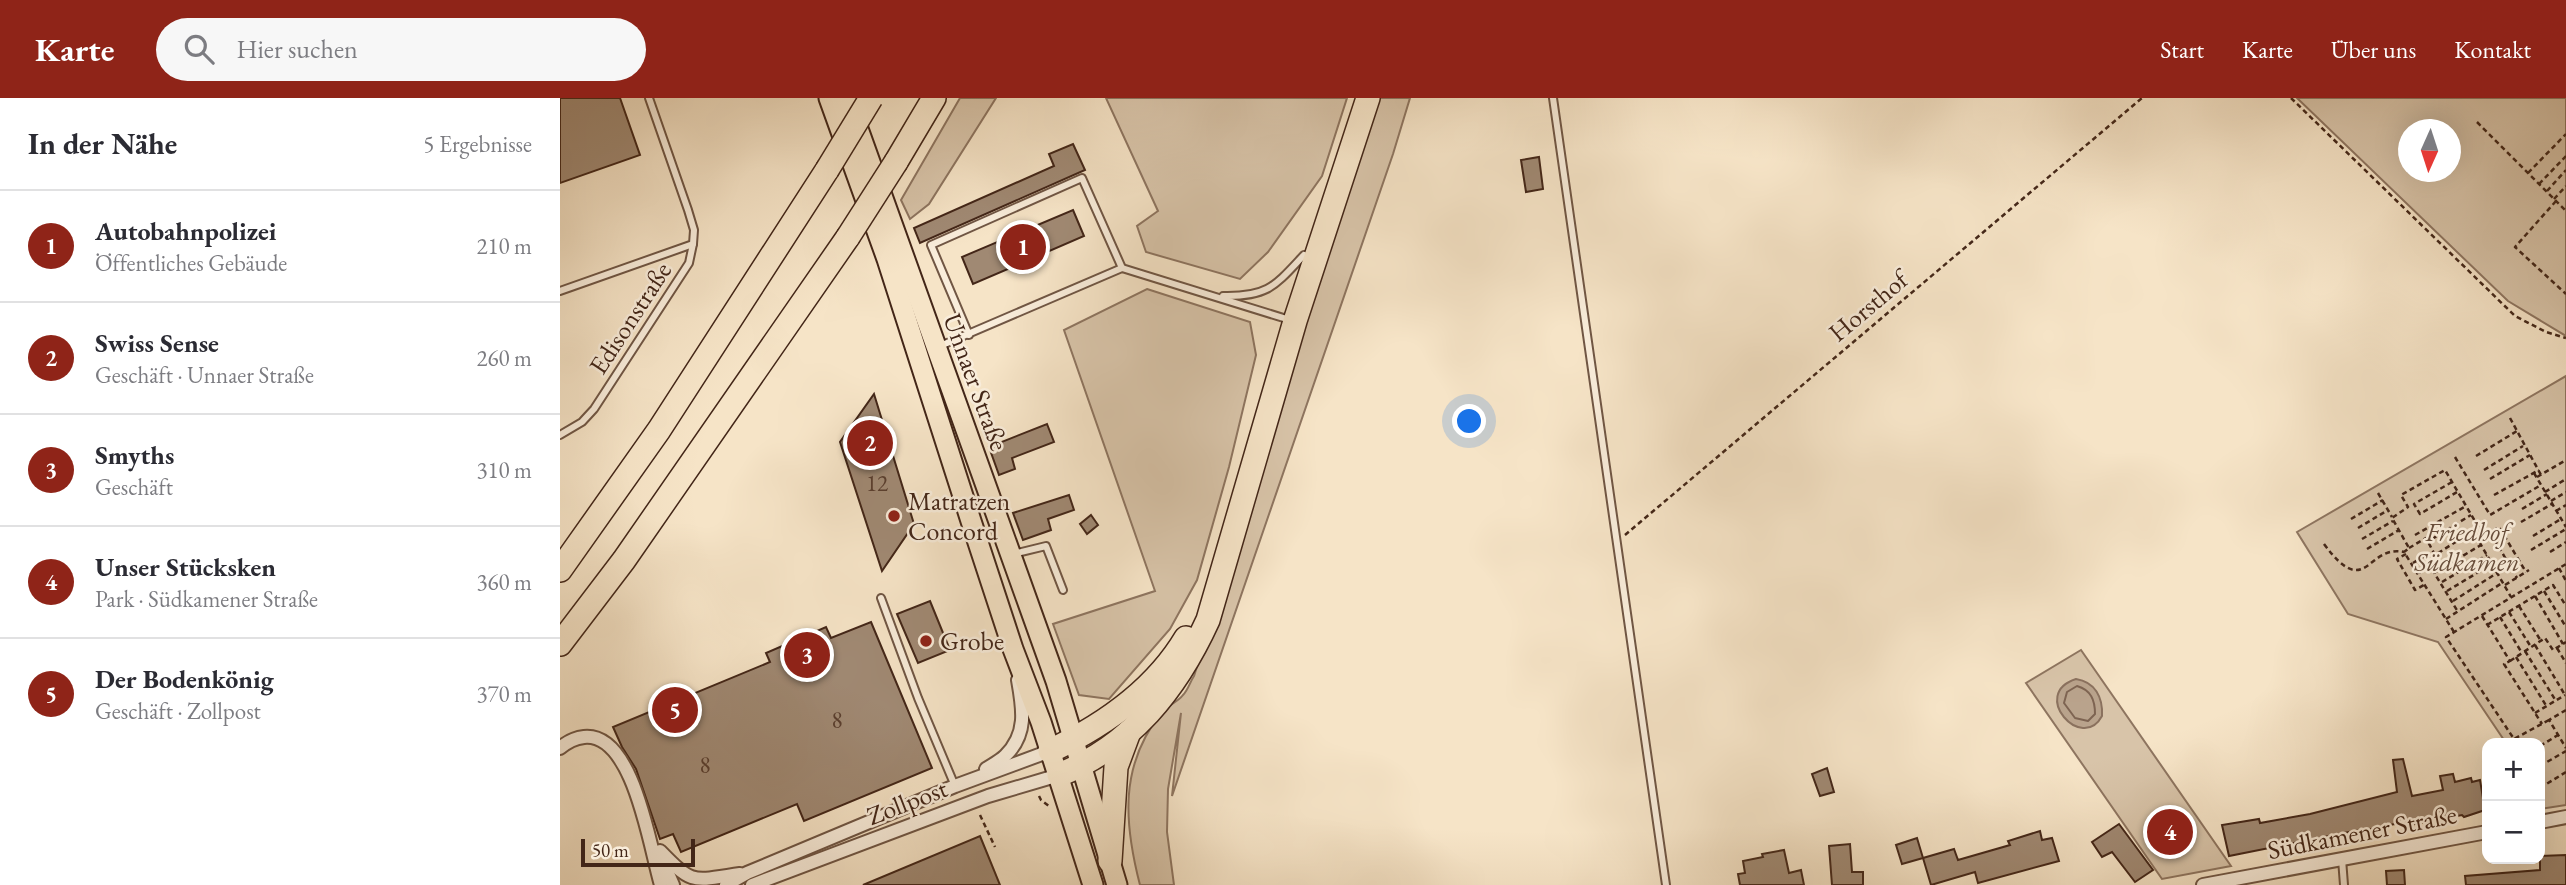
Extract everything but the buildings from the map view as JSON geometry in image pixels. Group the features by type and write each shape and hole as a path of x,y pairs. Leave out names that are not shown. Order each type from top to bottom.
{"highway":[{"path":"560,570 659,430 871,98"},
{"path":"560,644 624,560 848,237 934,98"},
{"path":"1059,775 1082,766 1129,732 1157,706 1178,677 1208,621 1304,255 1357,98"},
{"path":"1050,751 1075,739 1121,710 1156,678 1185,640 1199,610 1288,319 1368,98"},
{"path":"1110,861 1116,767 1129,732"}],"main road":[{"name":"Unnaer Straße","path":"829,98 887,259 1013,649 1059,775 1093,885"},
{"name":"Unnaer Straße","path":"847,98 1075,739 1117,885"}],"street":[{"name":"Zollpost","path":"974,778 1005,757 1023,725 1013,649"},
{"name":"Zollpost","path":"560,748 581,737 599,738 616,750 630,780 661,885"},
{"name":"Zollpost","path":"726,885 749,879 974,778 1050,751"},
{"name":"Zollpost","path":"760,885 773,877 974,801 1059,775"},
{"path":"2545,821 2566,817"},
{"name":"Zollpost","path":"647,831 674,871 689,882 704,883 723,876 749,879 773,877"},
{"name":"Südkamener Straße","path":"2203,885 2482,833"},
{"name":"Zollpost","path":"660,851 673,885"}],"lane":[{"name":"Edisonstraße","path":"560,435 582,422 594,409 689,263 694,230 649,98"},
{"path":"1553,98 1666,885"},
{"path":"969,335 931,245 1082,178 1122,268"},
{"name":"Edisonstraße","path":"560,290 694,244"},
{"path":"1215,296 1256,295 1272,288 1304,255"},
{"path":"936,348 1122,268 1288,319"},
{"path":"1010,554 1046,546 1063,590"},
{"name":"Zollpost","path":"881,598 918,698 955,786"},
{"path":"2342,859 2344,885"}],"path":[{"name":"Horsthof","path":"1617,541 2142,98"},
{"path":"2291,98 2515,316 2546,332 2566,338"},
{"path":"2477,122 2565,208"},
{"path":"2528,173 2566,134"},
{"path":"2562,137 2566,141"},
{"path":"2539,184 2566,156"},
{"path":"2546,191 2566,170"},
{"path":"2566,186 2515,247 2566,294"},
{"path":"2510,418 2541,474"},
{"path":"2476,456 2517,431"},
{"path":"2484,470 2525,445"},
{"path":"2490,480 2530,455"},
{"path":"2455,457 2490,515 2541,485"},
{"path":"2537,477 2566,460"},
{"path":"2362,539 2409,507 2401,495 2445,470 2479,528 2435,555 2426,538 2397,559 2415,590 2425,585"},
{"path":"2494,495 2539,470"},
{"path":"2531,550 2566,528 2534,473"},
{"path":"2522,509 2566,479"},
{"path":"2452,482 2414,505 2420,514 2458,491"},
{"path":"2521,522 2566,492"},
{"path":"2378,494 2409,548"},
{"path":"2351,519 2382,500"},
{"path":"2556,511 2566,505"},
{"path":"2415,535 2466,506"},
{"path":"2358,528 2388,510"},
{"path":"2432,539 2472,515"},
{"path":"2533,536 2566,517"},
{"path":"2446,619 2528,571 2499,527 2478,539"},
{"path":"2367,549 2399,530"},
{"path":"2473,531 2511,597"},
{"path":"2490,532 2517,578"},
{"path":"2550,552 2566,542"},
{"path":"2323,544 2338,563 2351,570 2362,568 2389,553 2405,553"},
{"path":"2434,573 2481,545"},
{"path":"2405,553 2454,632"},
{"path":"2412,564 2428,554"},
{"path":"2440,583 2487,555"},
{"path":"2446,592 2492,564"},
{"path":"2566,564 2446,637 2514,739 2566,710"},
{"path":"2418,574 2430,566 2458,612"},
{"path":"2558,568 2566,580"},
{"path":"2452,601 2497,573"},
{"path":"2487,625 2553,585 2566,607"},
{"path":"2544,591 2566,627"},
{"path":"2535,596 2565,643 2553,650 2546,638 2504,664 2542,724"},
{"path":"2519,606 2541,641"},
{"path":"2509,612 2566,695 2535,713"},
{"path":"2481,615 2510,661"},
{"path":"2500,617 2556,701"},
{"path":"2557,648 2566,663"},
{"path":"2516,657 2547,707"},
{"path":"2545,763 2566,749 2549,720"},
{"path":"2545,743 2558,735"},
{"path":"2545,785 2566,772"},
{"path":"974,801 995,847"}],"green space":[{"path":"960,98 996,98 929,204 910,219 901,200"},
{"path":"1106,98 1347,98 1322,176 1268,252 1240,279 1146,252 1137,226 1158,211"},
{"path":"1377,98 1410,98 1172,796 1181,713 1168,789 1167,832 1174,885 1140,885 1129,817 1129,795 1138,753 1162,712 1181,697 1194,676"},
{"path":"2297,98 2566,98 2566,336 2508,301"},
{"path":"1147,289 1250,322 1256,355 1229,467 1197,580 1170,629 1109,699 1079,695 1053,624 1155,591 1064,330"},
{"name":"Friedhof Südkamen","path":"2566,376 2566,805 2545,808 2545,738 2503,738 2438,642 2348,614 2297,532"},
{"path":"2081,650 2231,866 2162,879 2026,683"}],"water":[{"path":"2076,679 2088,683 2099,697 2102,716 2093,726 2083,728 2073,725 2058,707 2057,696 2063,686"}],"place":[{"name":"Autobahnpolizei","path":"1023,247"},
{"name":"Swiss Sense","path":"870,443"},
{"name":"Matratzen Concord","path":"894,516"},
{"name":"Grobe","path":"926,641"},
{"name":"Smyths","path":"807,655"},
{"name":"Der Bodenkönig","path":"675,710"},
{"name":"Unser Stücksken","path":"2170,832"}]}
